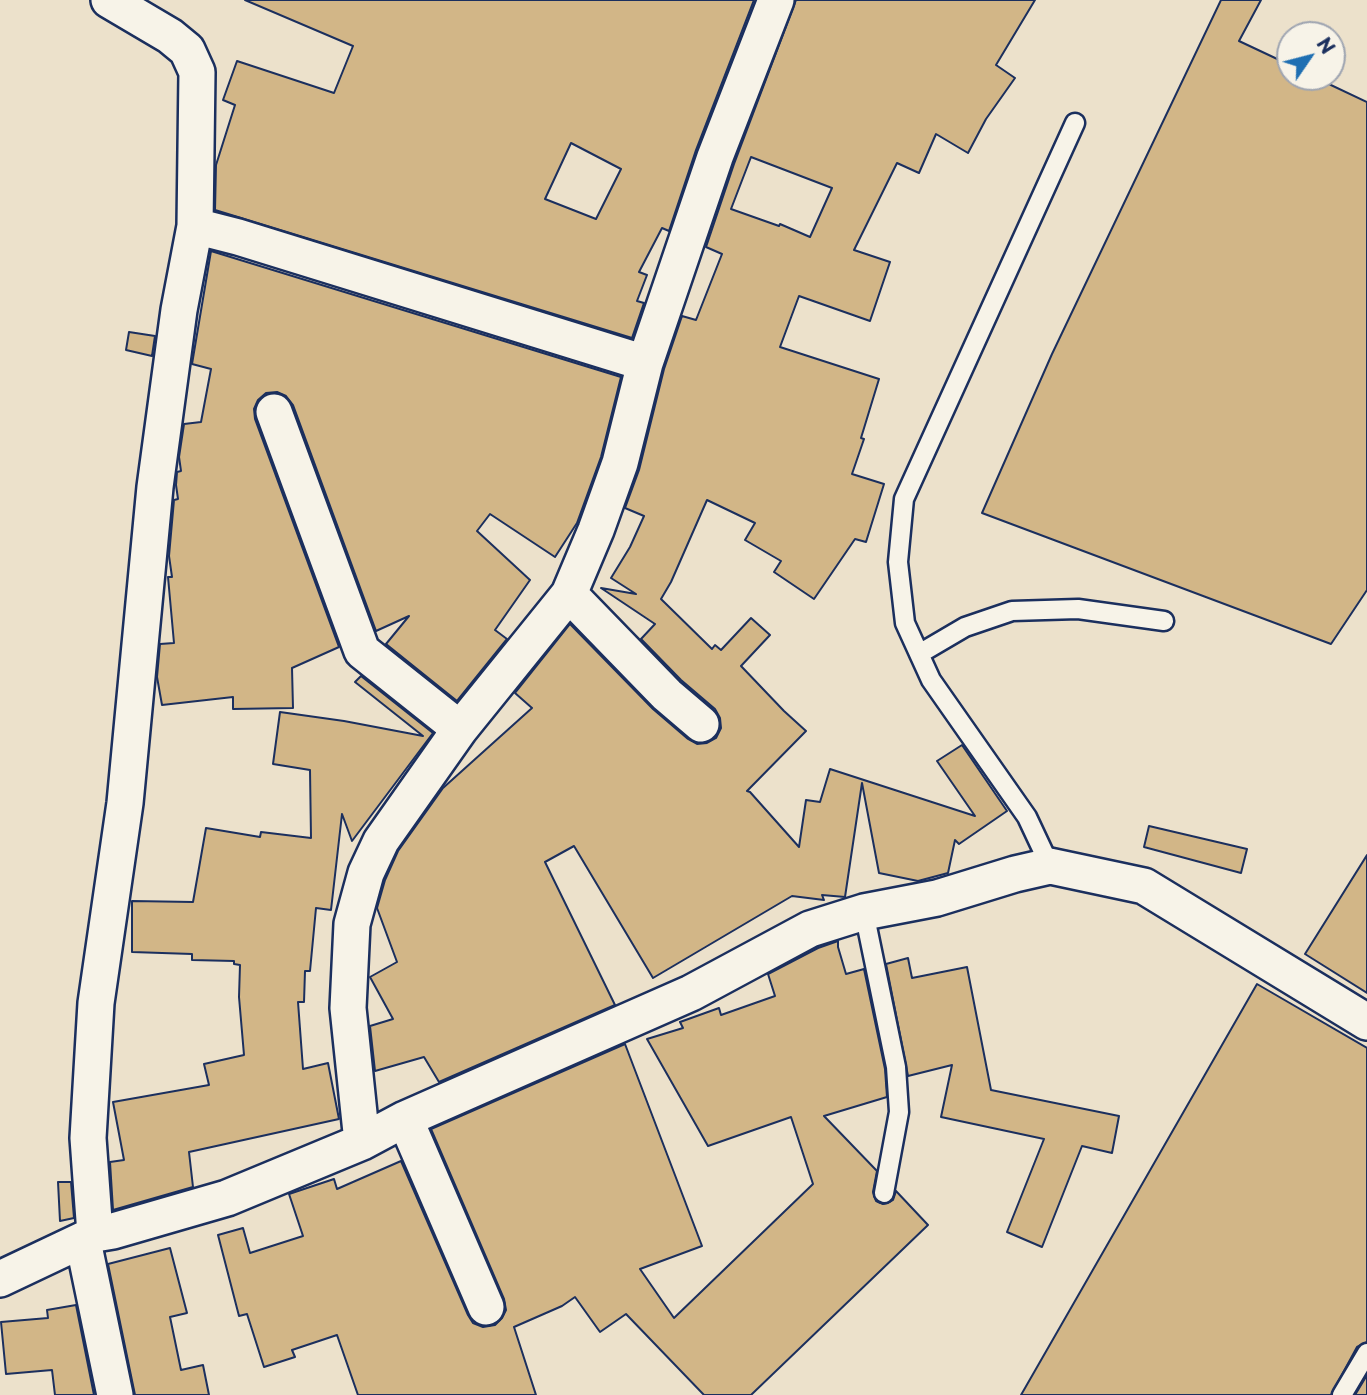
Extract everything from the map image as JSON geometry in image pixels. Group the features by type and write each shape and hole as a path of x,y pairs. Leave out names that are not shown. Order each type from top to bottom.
{"street":[{"path":"109,0 170,36 187,50 197,72 195,226 179,310 155,487 125,803 96,1003 88,1138 89,1237 115,1395"},
{"path":"362,1142 348,1008 352,924 366,873 381,841 460,729 569,594 620,463 645,363 715,157 776,0"},
{"path":"195,226 645,363"},
{"path":"274,412 362,651 460,729"},
{"path":"569,594 667,695 701,724"},
{"path":"0,1279 89,1237 227,1198 362,1142 405,1119 691,993 810,929 864,912 937,898 1050,866 1144,886 1367,1022"},
{"path":"405,1119 486,1307"}],"lane":[{"path":"1050,866 1027,817 930,680 905,624 898,562 904,499 1075,123"},
{"path":"919,654 965,627 1012,611 1078,610 1164,621"},
{"path":"864,912 897,1067 898,1112 884,1194"},
{"path":"1342,1395 1367,1353"}],"building":[{"path":"245,0 754,0 696,150 669,231 662,228 639,272 647,275 637,301 644,303 632,338 215,210 216,165 235,105 223,100 237,61 334,93 353,46","holes":["571,143 621,169 596,219 545,199"]},
{"path":"796,0 1035,0 996,65 1015,78 986,119 968,153 936,134 919,173 897,163 854,250 890,262 870,321 799,296 780,347 879,379 852,474 884,484 866,542 855,539 814,599 774,572 781,561 745,540 755,523 707,500 661,599 712,649 715,645 721,650 751,618 770,635 741,666 806,731 747,791 799,847 806,800 820,802 830,769 975,816 937,761 962,745 1007,811 959,844 955,840 948,873 918,881 879,873 862,783 845,897 822,895 824,900 792,896 653,978 574,846 545,862 615,1005 439,1082 424,1057 375,1071 370,1026 393,1019 370,977 397,962 377,908 385,880 398,851 443,788 532,708 515,693 570,624 653,709 688,739 697,744 707,743 716,738 721,728 715,709 681,680 641,639 655,624 601,588 636,594 611,578 630,547 644,516 625,508 639,470 664,369 682,316 696,320 722,254 706,247 734,164","holes":["751,157 832,188 810,237 780,224 779,226 731,209"]},
{"path":"1221,0 1261,0 1239,41 1276,58 1276,91 1344,91 1367,102 1367,590 1331,644 982,513 1052,354"},
{"path":"211,251 621,377 601,457 577,523 555,557 490,514 477,531 530,580 495,630 507,639 457,701 386,644 409,616 376,631 293,405 286,396 277,392 266,393 258,400 254,409 255,419 339,647 292,668 293,708 233,709 233,697 162,705 157,677 160,644 174,643 168,577 172,577 169,556 174,500 178,499 177,472 181,471 179,457 184,424 201,422 211,369 192,364"},
{"path":"129,332 155,336 152,356 126,350"},
{"path":"361,676 433,733 352,841 342,814 331,910 316,908 310,971 305,971 304,1002 298,1002 303,1069 328,1063 339,1119 189,1152 193,1187 113,1210 110,1162 124,1160 113,1102 209,1085 204,1064 244,1055 239,997 240,965 234,964 234,961 192,960 192,954 132,952 132,901 193,902 206,828 260,837 261,832 311,838 310,770 273,764 280,712 423,736 355,682"},
{"path":"1149,826 1247,849 1241,873 1144,847"},
{"path":"1367,855 1367,993 1305,954"},
{"path":"838,941 846,974 864,969 885,1069 887,1097 824,1116 877,1171 873,1192 876,1201 888,1203 893,1200 896,1191 928,1225 751,1395 704,1395 626,1314 600,1332 575,1297 562,1306 514,1327 536,1395 358,1395 337,1335 292,1350 295,1357 264,1367 247,1314 239,1316 218,1235 243,1228 250,1253 303,1236 289,1194 334,1179 337,1189 401,1161 468,1315 473,1323 483,1327 495,1325 506,1310 504,1299 431,1129 625,1044 702,1246 640,1269 674,1318 813,1184 791,1117 708,1146 647,1039 683,1028 680,1022 719,1008 721,1015 775,996 768,974 818,948"},
{"path":"908,958 912,978 967,967 991,1090 1119,1116 1112,1153 1082,1146 1042,1247 1007,1232 1044,1139 941,1117 952,1065 908,1076 886,964"},
{"path":"1257,984 1367,1048 1367,1342 1357,1347 1331,1395 1021,1395"},
{"path":"58,1182 71,1182 74,1218 60,1221"},
{"path":"170,1248 187,1313 170,1317 181,1370 203,1365 209,1395 135,1395 108,1264"},
{"path":"76,1305 94,1395 55,1395 52,1370 6,1374 1,1322 48,1318 47,1310"},
{"path":"1367,1375 1367,1395 1355,1395"}]}
